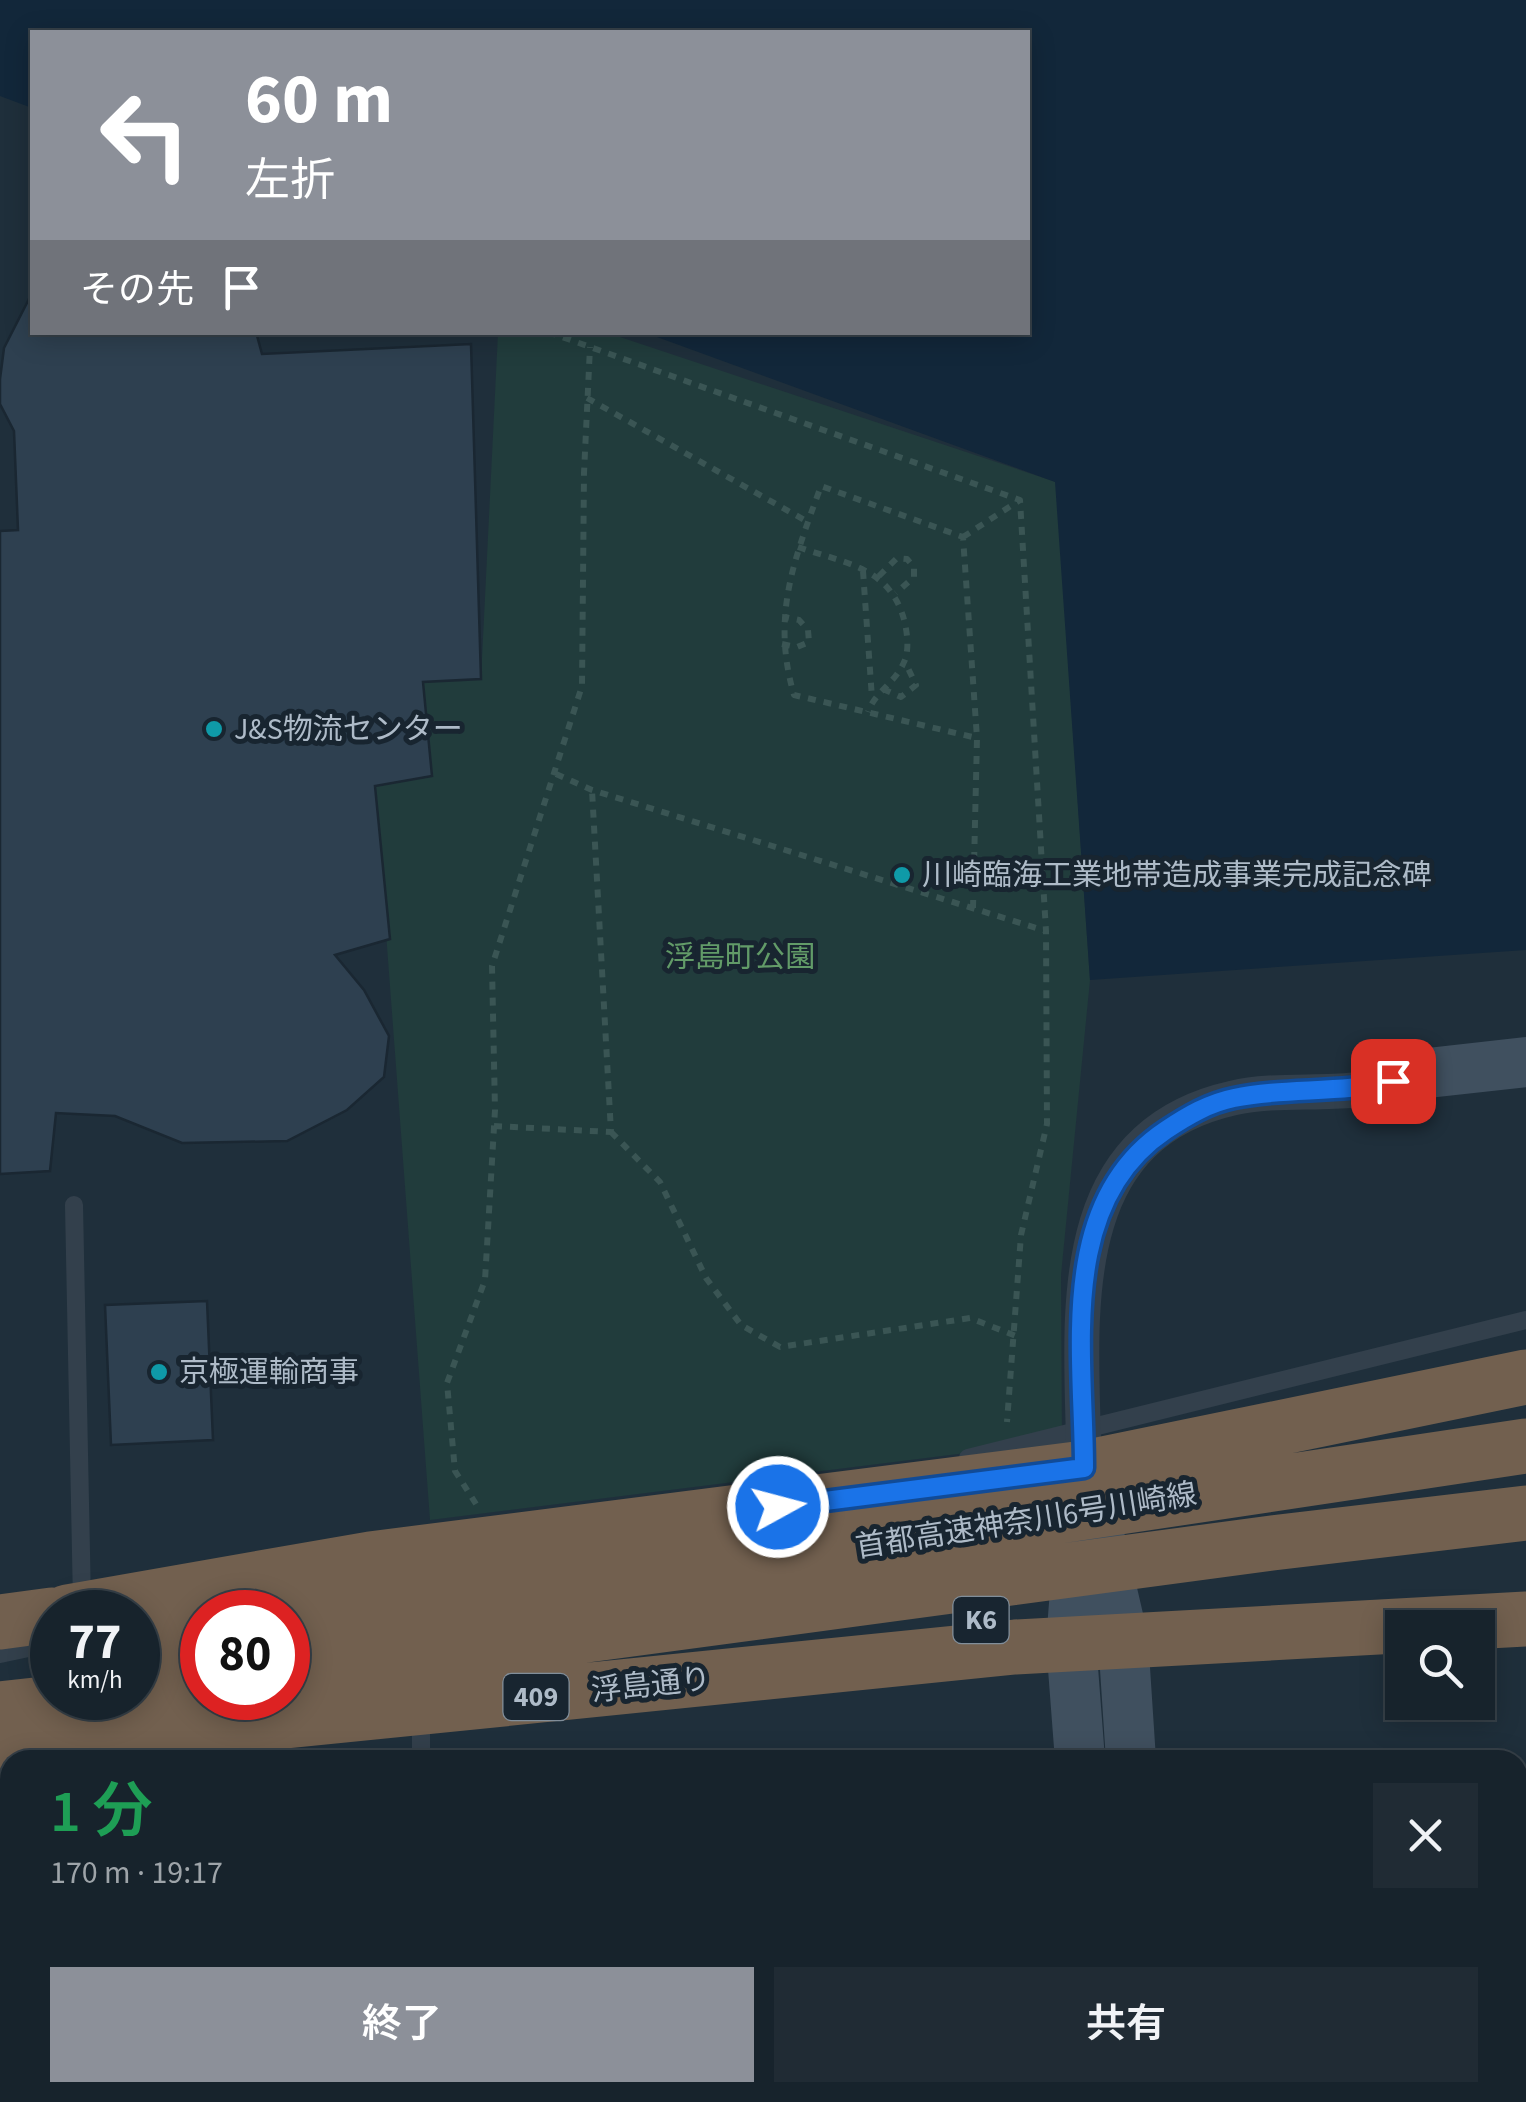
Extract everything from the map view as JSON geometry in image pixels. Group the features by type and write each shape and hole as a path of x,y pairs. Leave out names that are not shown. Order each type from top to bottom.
{"highway":[{"path":"160,1603 370,1558 1084,1468 1519,1386"},
{"path":"700,1570 1519,1386"},
{"name":"首都高速神奈川6号川崎線","path":"310,1620 700,1570 1526,1446"},
{"name":"首都高速神奈川6号川崎線","path":"310,1672 1272,1543 1526,1513"},
{"name":"K6","path":"438,1657 684,1660 1031,1614 1364,1611 1526,1602"},
{"path":"1495,1619 1526,1618"},
{"path":"0,1622 30,1623"},
{"name":"浮島通り","path":"160,1717 421,1735 1097,1640 1385,1624"},
{"path":"1495,1626 1526,1628"},
{"path":"0,1657 30,1642"},
{"path":"0,1709 30,1710"},
{"name":"浮島通り","path":"0,1750 69,1720"}],"street":[{"path":"1128,1750 1097,1640 1084,1468 1085,1264 1095,1218 1120,1173 1153,1138 1193,1112 1234,1098 1357,1090 1428,1073 1526,1062"},
{"path":"1081,1750 1097,1640"}],"lane":[{"path":"66,1590 74,1205"},
{"path":"955,1461 1526,1320"},
{"path":"396,1575 916,1470"}],"path":[{"path":"556,335 1020,500"},
{"path":"482,1544 477,1504 455,1471 447,1383 485,1280 494,1126 492,966 582,686 590,348"},
{"path":"588,398 808,522"},
{"path":"963,537 822,486 790,568 782,644 794,696 977,738"},
{"path":"963,537 1020,500"},
{"path":"1005,1440 1021,1235 1046,1124 1046,932 1020,500"},
{"path":"963,537 977,738 973,908"},
{"path":"798,547 879,576 896,593 908,629 905,662 916,686 901,697 883,689"},
{"path":"879,576 897,558 907,559 914,567 914,577 896,593"},
{"path":"863,570 872,699 868,713"},
{"path":"782,644 797,647 809,642 808,630 798,620 785,617"},
{"path":"872,699 905,662"},
{"path":"556,774 592,790 1046,932"},
{"path":"592,790 611,1132 660,1182 706,1278 741,1325 780,1347 970,1318 1016,1336"},
{"path":"494,1126 611,1132"}],"green space":[{"name":"浮島町公園","path":"498,335 614,335 1056,482 1090,980 1061,1275 1062,1441 430,1520 375,786 432,776 423,682 481,679"}],"water":[{"path":"0,0 1526,0 1526,950 1090,980 1055,482 651,335 1030,335 1030,30 30,30 30,107 0,96"}],"building":[{"name":"J&S物流センター","path":"30,297 30,335 257,335 262,354 471,344 481,679 423,682 432,776 375,786 390,939 335,955 364,990 389,1036 384,1077 347,1110 287,1141 182,1143 115,1116 56,1113 50,1171 0,1174 0,531 18,530 14,431 0,404 4,348"},
{"name":"京極運輸商事","path":"207,1301 213,1440 111,1445 105,1305"}],"place":[{"name":"J&S物流センター","path":"214,729"},
{"name":"川崎臨海工業地帯造成事業完成記念碑","path":"902,875"},
{"name":"京極運輸商事","path":"159,1372"}],"route":[{"path":"778,1507 1084,1468 1085,1264 1095,1218 1120,1173 1153,1138 1193,1112 1234,1098 1357,1090 1393,1081"}]}
